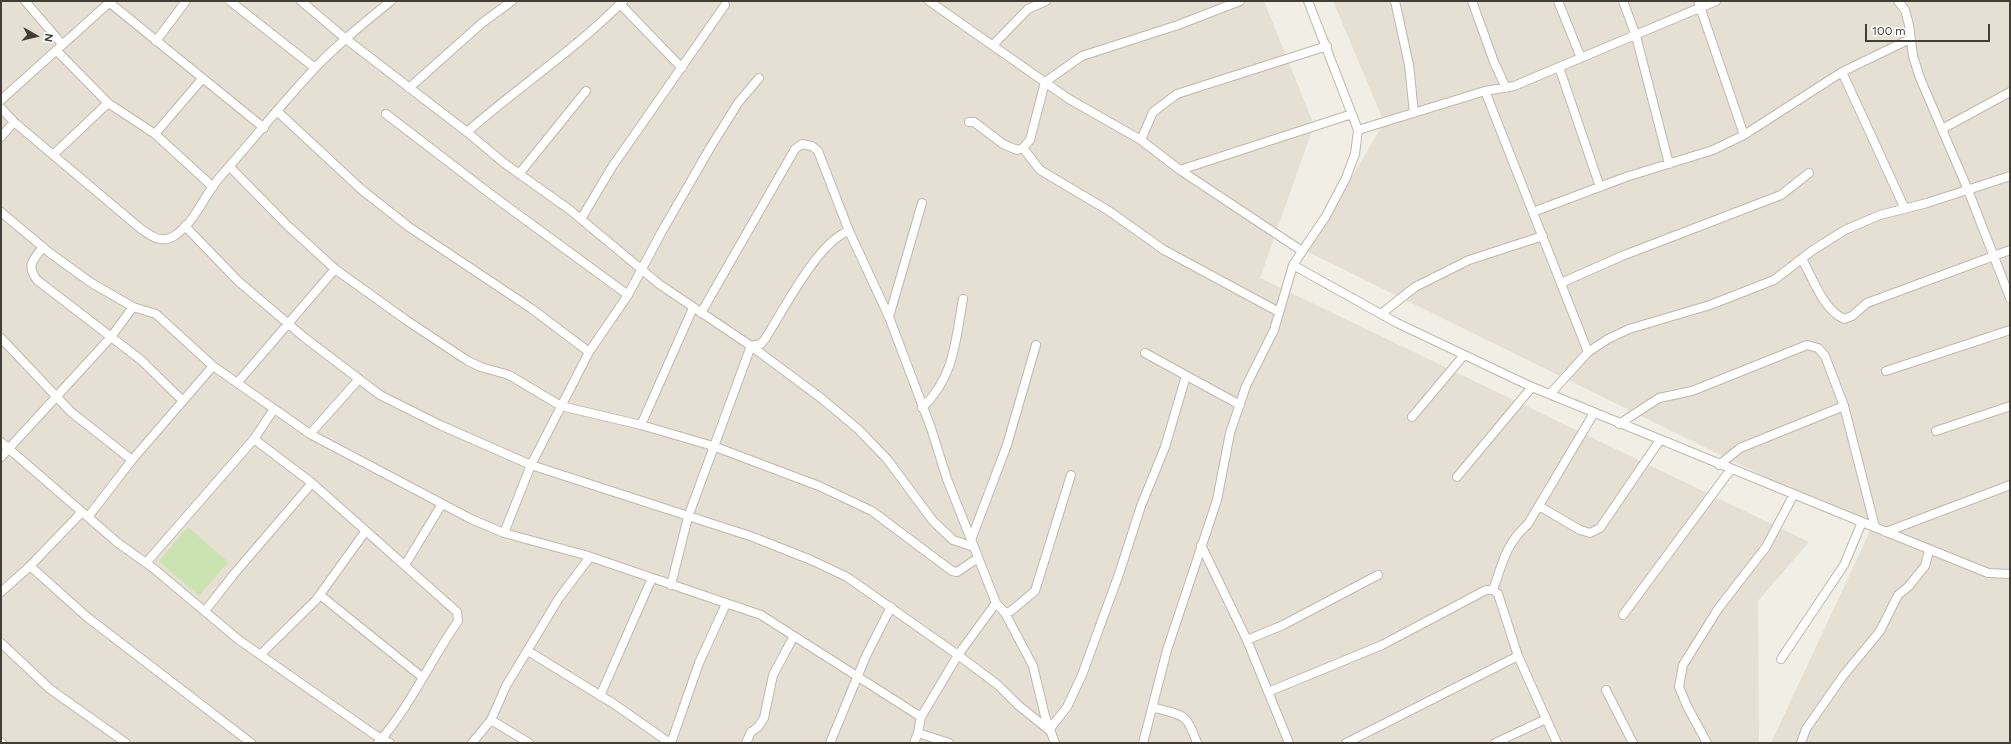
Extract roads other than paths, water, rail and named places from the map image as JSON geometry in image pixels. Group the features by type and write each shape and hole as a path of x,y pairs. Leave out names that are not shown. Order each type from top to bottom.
{"street":[{"path":"25,1 62,44"},
{"path":"156,41 186,1"},
{"path":"230,1 315,68"},
{"path":"301,1 346,39 519,174 581,219 642,270 693,308 751,346 821,398 858,429 887,459 932,521 954,540 972,543"},
{"path":"1,108 14,122 54,154 140,229 155,239 173,237 185,226 213,186 315,68 346,39 391,1"},
{"path":"409,88 482,23 512,1"},
{"path":"930,1 1069,99 1141,140 1180,170 1302,251"},
{"path":"993,45 1028,9 1046,1"},
{"path":"969,122 974,122 1003,144 1016,150 1023,148 1030,140 1045,82 1082,56 1178,25 1240,1"},
{"path":"1143,743 1167,650 1217,500 1230,433 1246,386 1274,330 1293,265 1326,216 1346,178 1355,154 1358,130 1327,46 1308,1"},
{"path":"1395,1 1409,65 1414,113"},
{"path":"1472,1 1494,62 1506,88"},
{"path":"1558,1 1581,58"},
{"path":"1624,1 1636,36 1669,164"},
{"path":"1358,130 1485,91 1506,88 1636,36 1699,5 1716,1"},
{"path":"1898,1 1905,10 1909,24 1913,56 1920,78 1968,190 2010,298"},
{"path":"1,100 110,2 156,41 175,54 202,79 264,128"},
{"path":"467,132 570,49 621,3 682,68"},
{"path":"581,219 612,167 725,5"},
{"path":"1699,5 1744,135"},
{"path":"1534,212 1600,187 1713,150 1744,135 1842,72 1910,39"},
{"path":"1141,140 1153,112 1177,94 1327,46"},
{"path":"56,50 108,103 155,134 213,186"},
{"path":"1559,67 1600,187"},
{"path":"1842,72 1905,209"},
{"path":"504,533 531,464 589,352 628,296 710,148 738,103 759,78"},
{"path":"155,134 202,79"},
{"path":"519,174 586,91"},
{"path":"1485,91 1588,352"},
{"path":"1942,129 2010,92"},
{"path":"54,154 108,103"},
{"path":"278,112 362,190 409,227 532,308 589,352"},
{"path":"386,114 493,196 628,296"},
{"path":"1180,170 1352,114"},
{"path":"1,137 14,122"},
{"path":"701,313 796,149 802,144 812,146 818,151 849,231 890,317 972,543 996,603 1005,613 1033,666 1049,730 1055,743"},
{"path":"1023,148 1040,170 1109,211 1164,250 1279,312"},
{"path":"230,167 288,226 335,268 406,320 468,361 509,376 561,406 641,425 713,446 819,486 872,511 952,571 957,572 978,558"},
{"path":"1561,283 1622,256 1781,195 1809,173"},
{"path":"1550,394 1588,352 1608,339 1629,329 1710,305 1767,282 1845,230 1880,216 2010,176"},
{"path":"890,317 922,203"},
{"path":"1,212 43,247 90,282 133,307 156,314 213,366 238,382 310,434 471,519 504,533 590,557 761,615 921,717"},
{"path":"185,226 238,281 288,324 380,395 440,425 531,464 688,517 753,537 811,560 847,578 891,607 998,685 1018,705 1049,730"},
{"path":"751,346 761,344 766,339 820,254 841,233 849,231"},
{"path":"1380,314 1415,287 1469,260 1543,236"},
{"path":"43,247 33,259 30,267 37,280 141,360 183,401"},
{"path":"1802,258 1824,299 1836,315 1844,319 1852,316 1867,303 2010,250"},
{"path":"1293,265 1380,314 1532,387 1619,424 1875,527 1929,551 1988,573 2010,574"},
{"path":"238,382 335,268"},
{"path":"922,408 938,390 950,368 963,299"},
{"path":"1,457 45,411 111,337 133,307"},
{"path":"641,425 693,308"},
{"path":"1886,371 2010,330"},
{"path":"1,338 72,412 132,460"},
{"path":"972,543 1007,445 1036,345"},
{"path":"1619,424 1659,398 1692,391 1808,345 1818,348 1825,356 1844,406 1875,527"},
{"path":"671,585 688,517 751,346"},
{"path":"1146,354 1240,405"},
{"path":"1412,417 1464,355"},
{"path":"1,592 85,514 213,366"},
{"path":"1049,730 1067,707 1082,676 1119,574 1141,506 1165,447 1186,376"},
{"path":"310,434 359,379"},
{"path":"1457,477 1532,387"},
{"path":"1719,464 1740,448 1844,406"},
{"path":"1936,431 2010,406"},
{"path":"146,562 254,439 274,409"},
{"path":"1493,590 1507,549 1515,536 1528,524 1594,413"},
{"path":"254,439 312,483 365,532 405,565 457,612 458,621 422,677 412,696 380,741"},
{"path":"1539,506 1580,530 1590,533 1600,528 1660,440"},
{"path":"1,442 8,450 118,543 146,562 239,640 380,741 390,743"},
{"path":"1623,615 1731,469"},
{"path":"1005,613 1012,611 1035,591 1071,475"},
{"path":"205,611 234,574 312,483"},
{"path":"1886,532 2010,485"},
{"path":"1707,743 1687,706 1679,687 1683,665 1718,609 1766,547 1794,494"},
{"path":"405,565 442,504"},
{"path":"1781,659 1844,565 1862,522"},
{"path":"260,655 320,595 365,532"},
{"path":"1201,545 1247,640 1289,743"},
{"path":"1801,743 1806,729 1839,682 1880,631 1898,595 1908,587 1925,566 1929,551"},
{"path":"472,743 491,720 506,686 559,598 590,557"},
{"path":"30,566 87,617 252,743"},
{"path":"1247,640 1283,625 1378,575"},
{"path":"600,696 652,578"},
{"path":"1268,692 1382,645 1486,590 1493,590 1498,594 1518,656 1557,743"},
{"path":"320,595 422,677"},
{"path":"914,743 918,733 921,717 958,655 996,603"},
{"path":"528,651 600,696 670,743 699,663 726,604"},
{"path":"830,743 857,676 891,607"},
{"path":"746,743 752,732 758,727 764,718 773,675 794,636"},
{"path":"1,644 50,689 126,743"},
{"path":"1346,743 1518,656"},
{"path":"1606,690 1633,743"},
{"path":"1152,708 1182,716 1187,719 1197,743"},
{"path":"491,720 529,743"},
{"path":"1495,743 1546,720"},
{"path":"918,733 949,743"}]}
